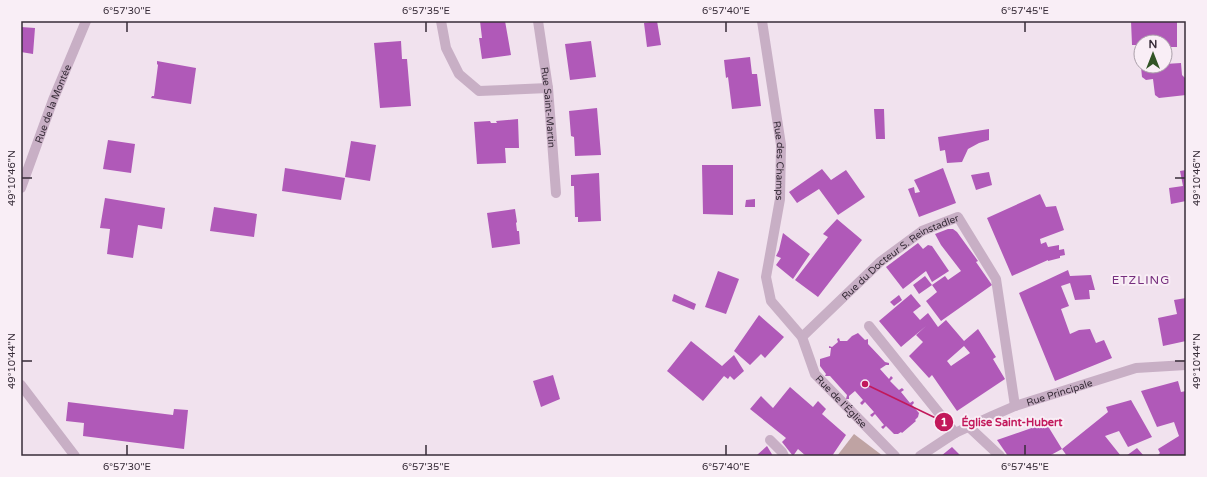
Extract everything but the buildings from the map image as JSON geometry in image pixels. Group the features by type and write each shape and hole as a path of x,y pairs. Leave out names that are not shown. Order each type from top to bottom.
{"street":[{"name":"Rue de la Montée","path":"21,188 53,100 86,21"},
{"path":"441,21 446,48 459,74 479,91 548,88"},
{"name":"Rue Saint-Martin","path":"538,21 548,88 556,193"},
{"name":"Rue des Champs","path":"762,21 781,145 780,199 766,277 771,301 802,337"},
{"name":"Rue du Docteur S. Reinstadler","path":"802,337 880,262 922,231 958,217 996,279 1015,406"},
{"path":"869,326 956,433"},
{"name":"Rue de l'Église","path":"802,337 815,374 895,456"},
{"name":"Rue Principale","path":"920,456 956,433 1015,406 1136,368 1186,365"},
{"path":"21,385 75,456"},
{"path":"969,427 1000,456"},
{"path":"770,440 784,456"}],"shaded area":[{"path":"854,434 883,456 837,456"}],"place":[{"name":"Église Saint-Hubert","path":"865,384"}],"district":[{"name":"ETZLING","path":"1141,280"}]}
